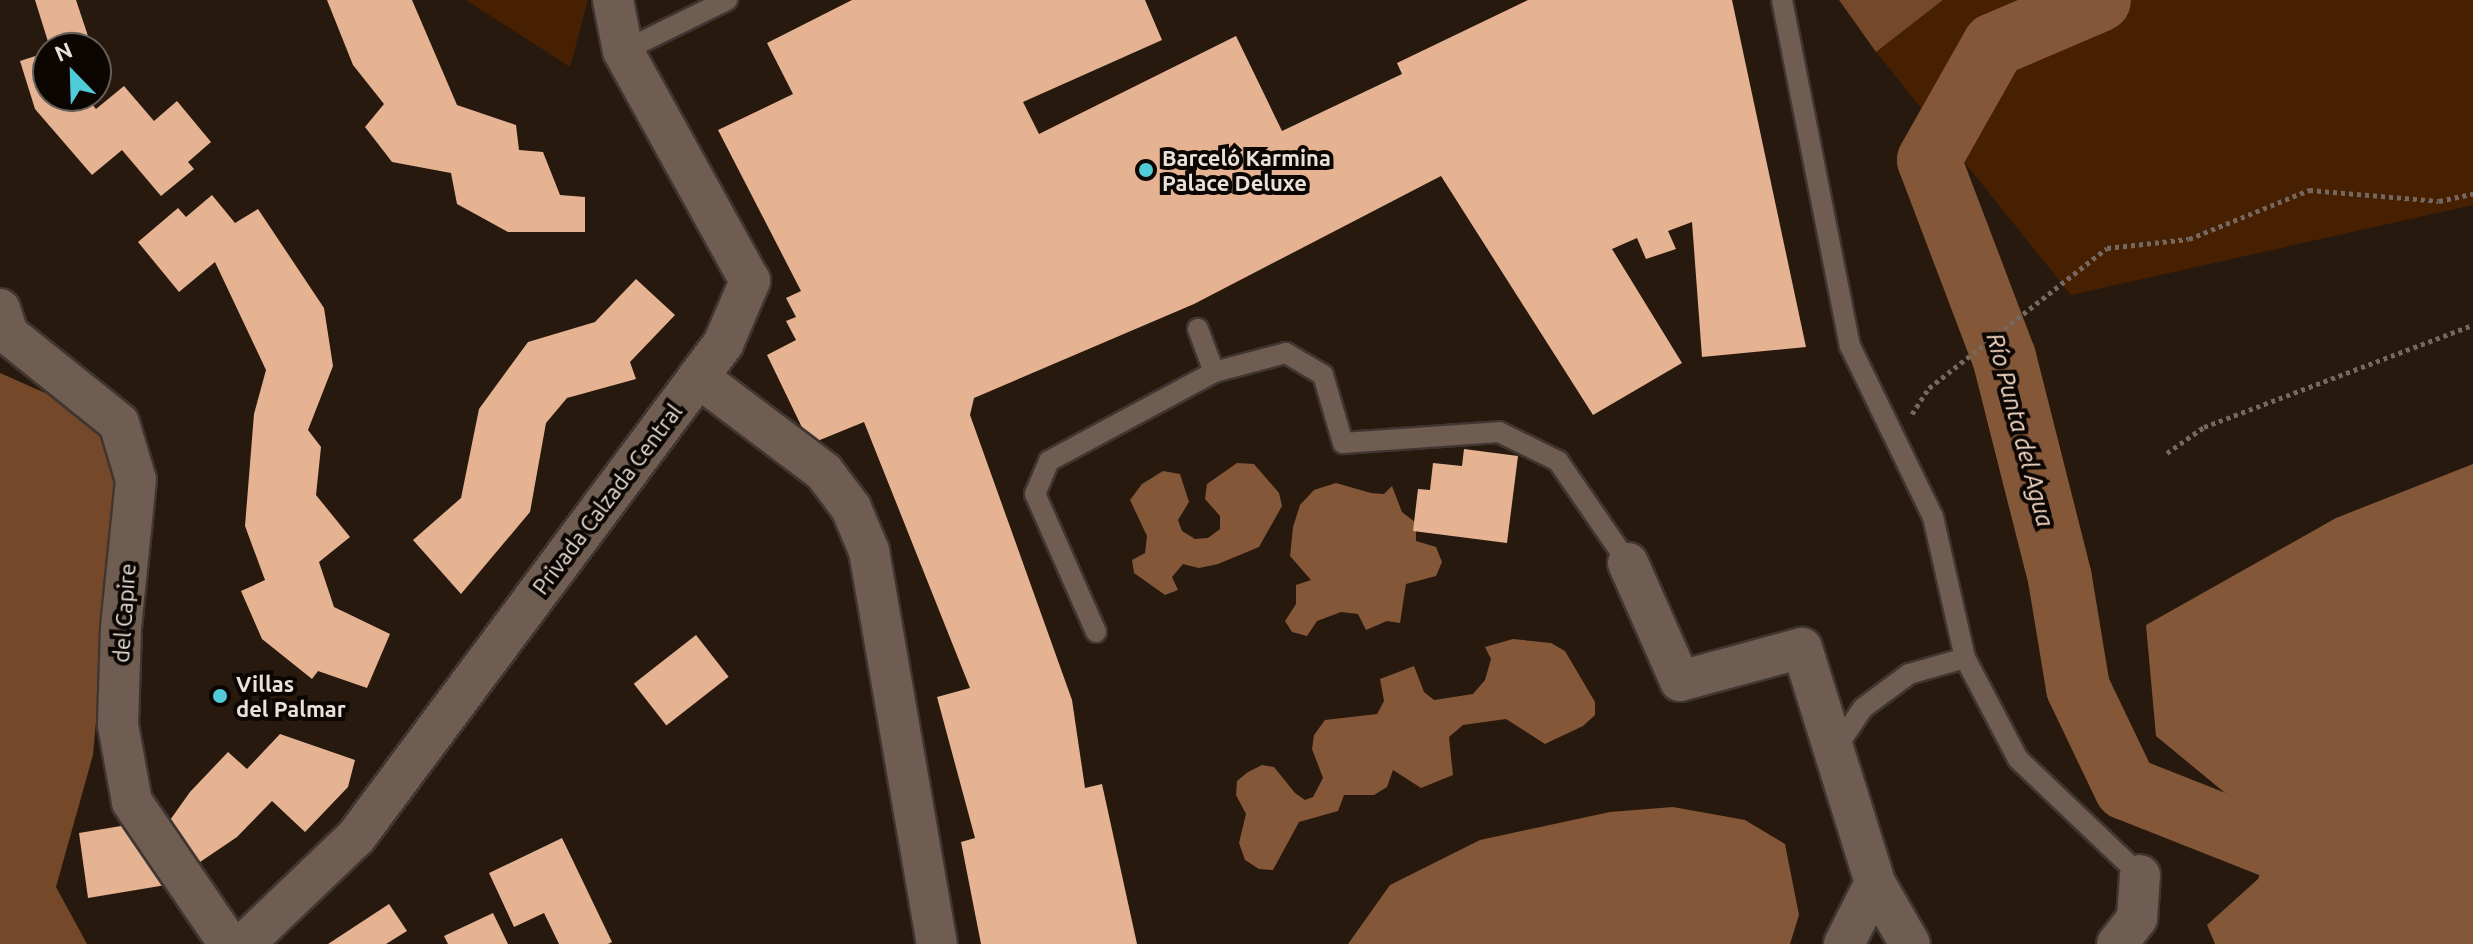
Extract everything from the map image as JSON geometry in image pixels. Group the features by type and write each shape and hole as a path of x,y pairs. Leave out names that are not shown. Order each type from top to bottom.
{"street":[{"name":"Privada Calzada Central","path":"244,944 356,837 723,344 750,281 623,51 613,0"},
{"name":"del Capire","path":"0,309 8,334 119,423 136,480 121,628 118,725 132,802 229,944"},
{"path":"698,377 824,472 851,508 869,551 937,944"},
{"path":"1628,563 1680,681 1802,648 1875,883 1910,944"},
{"path":"2117,944 2137,918 2140,875"},
{"path":"1844,944 1875,883"}],"lane":[{"path":"623,51 727,0"},
{"path":"1782,0 1850,346 1933,517 1965,658 2018,759 2140,875"},
{"path":"1198,329 1214,372"},
{"path":"1096,632 1035,494 1049,461 1214,372 1286,353 1323,375 1343,443 1499,432 1558,461 1628,563"},
{"path":"1834,752 1863,708 1909,674 1965,658"}],"path":[{"path":"1929,388 2102,252 2189,239 2309,190 2439,201 2473,194"},
{"path":"2167,453 2204,427 2473,325"}],"shaded area":[{"path":"466,0 588,0 570,67 469,2"},
{"path":"1839,0 1943,0 1876,52"},
{"path":"1943,0 2473,0 2473,205 2071,295 1876,52"},
{"path":"0,373 122,427 93,755 56,887 87,944 0,944"},
{"path":"1237,463 1254,464 1279,493 1282,506 1259,547 1218,564 1199,568 1183,564 1172,577 1178,590 1165,595 1134,573 1132,560 1145,553 1147,536 1130,500 1142,484 1163,471 1180,474 1189,502 1178,520 1182,531 1195,539 1208,538 1220,529 1220,516 1205,499 1207,484"},
{"path":"2473,464 2473,944 2215,944 2207,925 2258,879 2270,845 2230,797 2156,736 2146,625 2336,518"},
{"path":"1336,483 1384,494 1392,486 1402,512 1416,523 1416,541 1436,547 1442,562 1436,576 1406,584 1400,623 1387,621 1366,630 1358,614 1341,612 1317,621 1307,636 1292,632 1285,621 1296,604 1296,585 1311,580 1290,556 1293,527 1300,505 1314,490"},
{"path":"1513,639 1551,643 1565,651 1595,702 1595,715 1583,726 1545,744 1506,719 1463,725 1449,737 1453,775 1421,788 1393,770 1387,787 1374,795 1344,795 1338,811 1299,822 1273,870 1259,869 1245,860 1239,843 1246,814 1236,795 1237,781 1262,765 1274,767 1295,793 1305,800 1313,797 1323,778 1312,749 1314,735 1325,720 1377,714 1384,701 1380,679 1414,666 1424,692 1434,700 1473,694 1485,680 1491,659 1485,647"},
{"path":"1673,807 1745,820 1785,844 1799,915 1790,944 1348,944 1390,885 1480,840 1610,812"}],"building":[{"path":"35,0 76,0 87,32 45,32"},
{"path":"327,0 412,0 457,105 516,125 519,150 543,152 560,195 585,197 585,232 508,232 457,204 451,173 392,162 365,127 384,104 353,65"},
{"path":"852,0 1145,0 1162,40 1023,102 1039,134 1236,36 1282,131 1402,74 1397,63 1528,0 1732,0 1806,347 1702,357 1692,222 1668,231 1676,249 1646,259 1637,238 1612,249 1682,363 1593,415 1441,176 1194,304 974,398 970,415 1072,700 1085,788 1102,784 1137,944 981,944 961,842 975,838 937,697 970,688 864,422 810,444 767,355 796,340 786,321 796,317 786,298 801,291 718,130 793,94 767,43"},
{"path":"32,57 32,99 20,61"},
{"path":"124,86 154,121 177,101 211,142 188,162 194,169 161,196 122,150 92,175 38,112 112,112 112,96"},
{"path":"212,195 235,223 258,209 324,308 333,366 308,430 321,447 316,495 350,537 319,562 334,607 390,634 367,688 318,671 312,679 262,639 241,591 265,580 245,526 254,414 266,370 215,262 179,292 138,242 178,208 186,217"},
{"path":"636,279 675,315 630,362 636,379 567,398 546,423 530,512 461,594 413,540 461,498 479,409 528,342 595,322"},
{"path":"1464,449 1518,456 1507,543 1413,531 1418,489 1430,490 1433,463 1462,466"},
{"path":"696,635 729,677 666,725 634,684"},
{"path":"280,734 355,760 348,787 305,832 272,801 237,837 166,885 88,898 79,833 133,824 153,844 190,792 228,752 247,769"},
{"path":"562,838 612,942 608,944 559,944 544,913 514,927 489,873"},
{"path":"389,904 407,931 386,944 328,944"},
{"path":"493,913 508,944 448,944 444,936"}],"waterway":[{"name":"Río Punta del Agua","path":"2099,0 1994,45 1929,160 2004,357 2060,579 2078,688 2126,788 2270,845"}],"place":[{"name":"Barceló Karmina Palace Deluxe","path":"1146,170"},
{"name":"Villas del Palmar","path":"220,696"}]}
